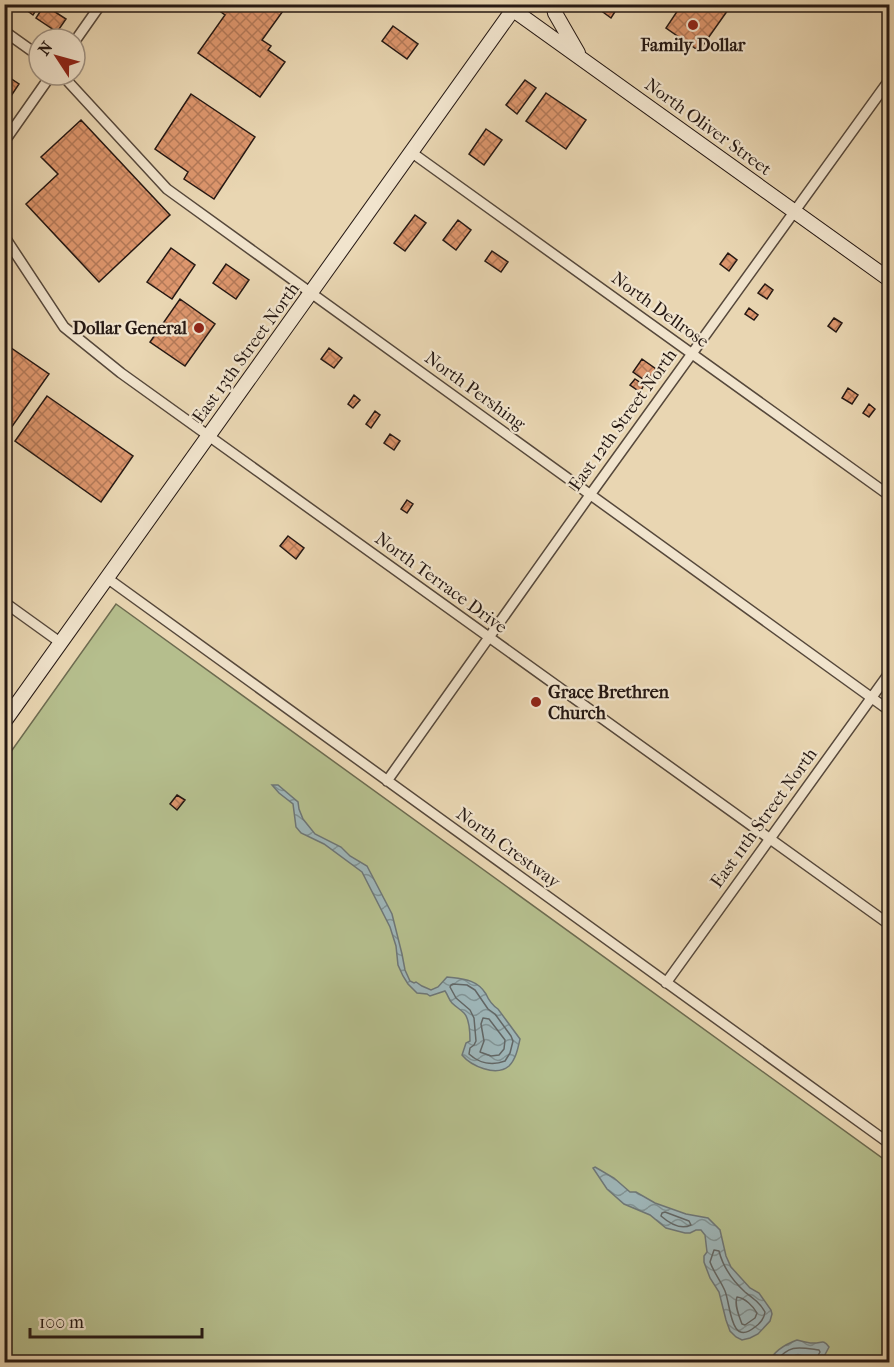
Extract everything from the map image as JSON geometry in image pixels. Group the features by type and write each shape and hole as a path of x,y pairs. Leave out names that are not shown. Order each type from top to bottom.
{"main road":[{"path":"553,4 555,14 582,60"},
{"name":"North Oliver Street","path":"512,6 582,60 890,280"},
{"name":"East 13th Street North","path":"4,722 311,293 512,6"}],"street":[{"path":"85,27 101,4"},
{"path":"4,32 27,48"},
{"name":"East 12th Street North","path":"387,782 488,637 890,80"},
{"path":"4,141 42,87"},
{"name":"North Pershing","path":"73,87 167,189 890,711"},
{"name":"North Dellrose","path":"411,152 890,496"},
{"name":"North Terrace Drive","path":"4,236 64,327 121,373 890,925"},
{"name":"North Crestway","path":"107,578 890,1144"},
{"path":"4,602 61,643"},
{"name":"East 11th Street North","path":"666,983 890,672"}],"green space":[{"path":"116,604 889,1163 889,1362 5,1362 5,760"}],"water":[{"path":"272,785 278,785 298,802 303,819 315,834 341,847 350,856 367,866 392,914 405,970 410,981 431,990 438,987 447,977 459,978 478,985 482,989 520,1039 515,1057 509,1066 497,1070 484,1069 471,1063 462,1055 466,1043 470,1041 466,1015 451,1002 445,991 430,996 417,993 408,984 398,965 396,946 390,927 362,872 324,844 301,833 296,827 293,804"},
{"path":"593,1168 614,1178 630,1192 636,1192 655,1203 686,1214 708,1218 720,1230 731,1267 750,1288 759,1293 771,1310 770,1321 758,1334 742,1340 730,1331 719,1292 704,1262 707,1252 705,1235 701,1230 685,1233 666,1228 650,1215 624,1204 607,1189"},
{"path":"797,1340 810,1343 823,1342 829,1347 821,1362 769,1362 781,1348"}],"building":[{"path":"18,4 40,4 33,15"},
{"path":"45,4 56,4 52,10 66,19 60,27 50,27 36,18"},
{"path":"210,4 288,4 262,40 271,46 268,50 285,62 260,97 198,53 225,15"},
{"path":"592,4 620,4 611,18"},
{"path":"682,4 727,4 730,7 699,51 666,28"},
{"path":"393,26 418,44 407,59 382,41"},
{"path":"4,74 19,84 11,96 4,92"},
{"path":"525,80 536,88 517,114 506,105"},
{"path":"546,93 586,120 566,149 526,121"},
{"path":"191,94 255,137 214,199 184,179 188,172 155,149"},
{"path":"81,120 170,215 99,282 26,204 58,174 41,157"},
{"path":"486,129 502,140 484,165 469,154"},
{"path":"415,215 426,223 405,251 394,243"},
{"path":"458,220 471,230 456,250 443,240"},
{"path":"171,248 195,265 172,299 147,282"},
{"path":"492,251 508,262 501,272 485,261"},
{"path":"728,253 737,260 729,271 720,264"},
{"path":"226,264 249,280 236,299 213,283"},
{"path":"765,284 773,290 767,299 758,293"},
{"path":"180,299 215,324 185,366 150,342"},
{"path":"749,308 758,315 754,320 745,314"},
{"path":"834,318 842,323 836,332 828,326"},
{"path":"4,343 49,374 4,438"},
{"path":"329,348 342,358 334,368 321,359"},
{"path":"642,359 656,369 647,382 633,372"},
{"path":"635,379 644,385 640,392 630,385"},
{"path":"848,388 858,395 852,404 842,398"},
{"path":"354,395 360,400 353,408 348,404"},
{"path":"47,396 133,456 101,502 15,441"},
{"path":"869,404 875,409 869,417 863,413"},
{"path":"375,411 380,415 371,428 366,424"},
{"path":"390,434 400,441 394,450 384,443"},
{"path":"407,500 413,504 407,513 401,509"},
{"path":"288,536 304,548 296,559 280,546"},
{"path":"177,795 185,800 177,810 170,804"}],"place":[{"name":"Family Dollar","path":"693,25"},
{"name":"Dollar General","path":"199,328"},
{"name":"Grace Brethren Church","path":"536,702"}]}
